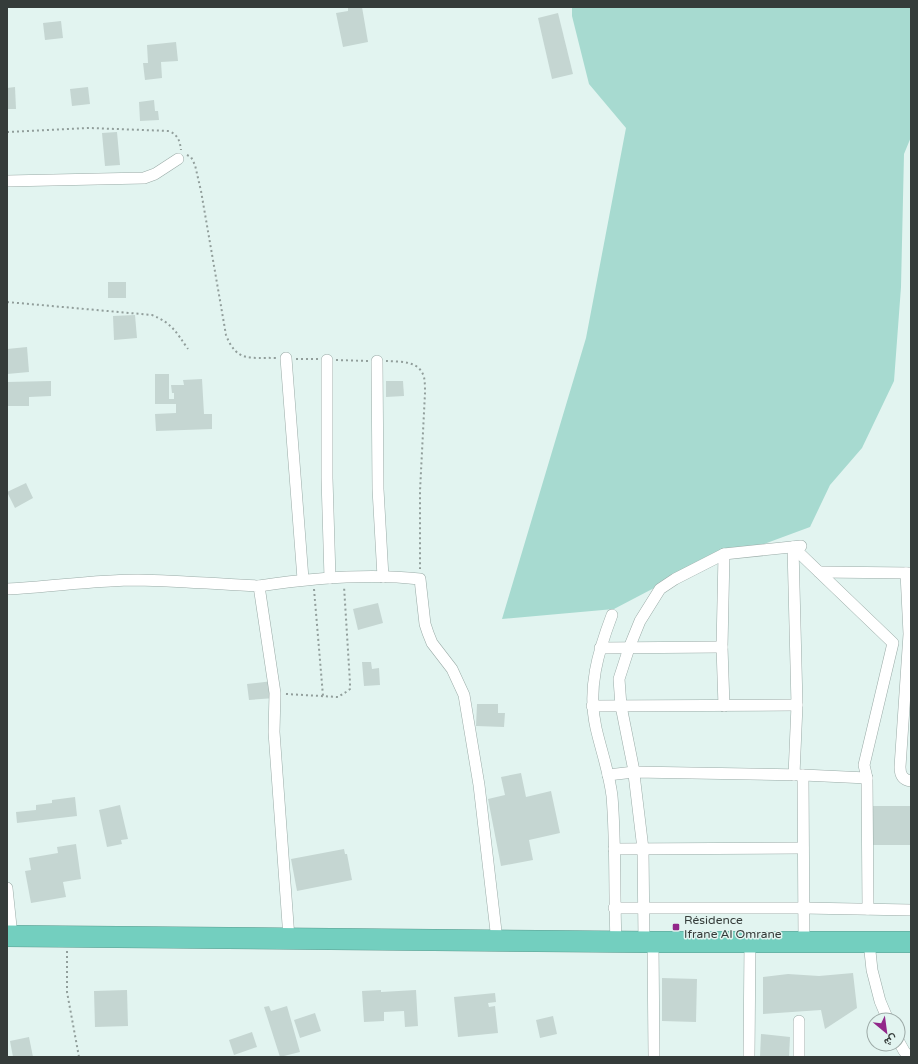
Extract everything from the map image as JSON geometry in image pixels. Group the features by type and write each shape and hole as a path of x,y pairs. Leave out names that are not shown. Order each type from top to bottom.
{"highway":[{"path":"10,936 648,942 911,942"}],"street":[{"path":"7,181 144,178 155,174 178,159"},
{"path":"286,358 308,579"},
{"path":"327,360 327,478 330,578"},
{"path":"377,361 378,489 383,576"},
{"path":"654,1057 648,942 644,908 644,849 634,772 620,706 619,680 628,648 640,621 660,590 675,579 724,554 797,547"},
{"path":"797,547 819,572 893,643 864,765 867,778 868,909"},
{"path":"797,547 798,775 803,848 804,942"},
{"path":"724,554 722,647 724,706"},
{"path":"819,572 909,573 909,634 900,772 905,780 911,781"},
{"path":"7,588 34,588 94,582 138,580 259,586 308,579 343,577 383,576 420,579 425,624 428,633 432,643 452,668 464,695 479,785 497,940"},
{"path":"259,586 275,693 275,739 289,938"},
{"path":"612,615 600,648 594,678 592,706 612,795 616,941"},
{"path":"600,648 722,647"},
{"path":"592,706 797,705"},
{"path":"608,775 634,772 798,775 867,778"},
{"path":"614,849 803,848"},
{"path":"7,888 10,936"},
{"path":"614,908 804,908 911,910"},
{"path":"749,1057 750,942"},
{"path":"870,942 872,970 880,1001 885,1012"},
{"path":"799,1021 799,1057"}],"path":[{"path":"7,132 89,128 169,131 180,141 181,150 178,159"},
{"path":"7,302 152,315 171,325 188,349"},
{"path":"275,693 338,697 350,689 343,577"},
{"path":"308,579 323,696"},
{"path":"67,936 67,992 79,1057"}],"green space":[{"path":"572,7 911,7 911,137 904,154 901,287 894,381 862,448 830,485 810,527 677,576 614,609 502,619 586,338 626,128 589,84 572,16"}],"building":[{"path":"348,7 362,7 368,42 343,47 336,13 348,11"},
{"path":"558,13 573,74 552,79 538,18"},
{"path":"61,21 63,38 45,40 43,23"},
{"path":"176,42 178,61 161,62 162,78 145,80 143,63 148,63 147,45"},
{"path":"15,87 16,109 7,109 7,88"},
{"path":"88,87 90,104 72,106 70,89"},
{"path":"154,100 155,111 158,111 159,120 140,121 139,102"},
{"path":"117,132 120,165 105,166 102,133"},
{"path":"108,282 126,282 126,298 108,298"},
{"path":"135,315 137,338 114,340 113,316"},
{"path":"27,347 29,372 7,374 7,349"},
{"path":"155,374 169,374 169,399 174,399 174,393 172,393 171,385 184,385 183,380 202,379 204,414 212,414 212,429 156,431 155,414 176,413 176,404 155,404"},
{"path":"51,381 51,396 29,397 29,406 7,406 7,382"},
{"path":"386,381 403,381 404,396 386,397"},
{"path":"26,483 33,498 15,508 7,492"},
{"path":"378,603 383,623 358,630 353,609"},
{"path":"362,662 371,662 372,669 379,668 380,685 364,686"},
{"path":"273,681 275,698 249,700 247,684"},
{"path":"477,704 498,704 498,713 505,713 504,727 476,726"},
{"path":"521,773 526,797 551,791 560,833 529,840 533,860 501,866 488,799 505,795 501,777"},
{"path":"75,797 77,816 17,823 16,812 36,810 36,805 52,803 52,800"},
{"path":"120,805 128,839 121,840 122,844 107,847 99,810"},
{"path":"871,806 911,806 911,845 871,845"},
{"path":"76,844 81,879 63,882 66,897 31,903 25,871 31,870 29,858 58,853 57,847"},
{"path":"344,849 345,854 347,854 352,880 297,891 291,859"},
{"path":"853,973 857,1008 825,1029 821,1010 763,1014 763,977 788,974 819,976"},
{"path":"662,978 697,979 696,1022 662,1021"},
{"path":"127,990 128,1026 95,1027 94,991"},
{"path":"381,990 381,992 416,990 418,1026 405,1027 404,1011 384,1012 384,1021 364,1022 362,991"},
{"path":"495,993 496,1002 488,1003 489,1007 495,1006 498,1033 458,1037 454,997"},
{"path":"269,1006 271,1011 287,1006 300,1052 280,1057 264,1007"},
{"path":"315,1013 321,1031 300,1038 294,1020"},
{"path":"553,1016 557,1034 540,1038 536,1020"},
{"path":"252,1032 257,1047 234,1055 229,1040"},
{"path":"761,1034 790,1037 789,1057 760,1057"},
{"path":"29,1037 33,1057 13,1057 10,1041"}],"place":[{"name":"Résidence Ifrane Al Omrane","path":"676,927"}]}
